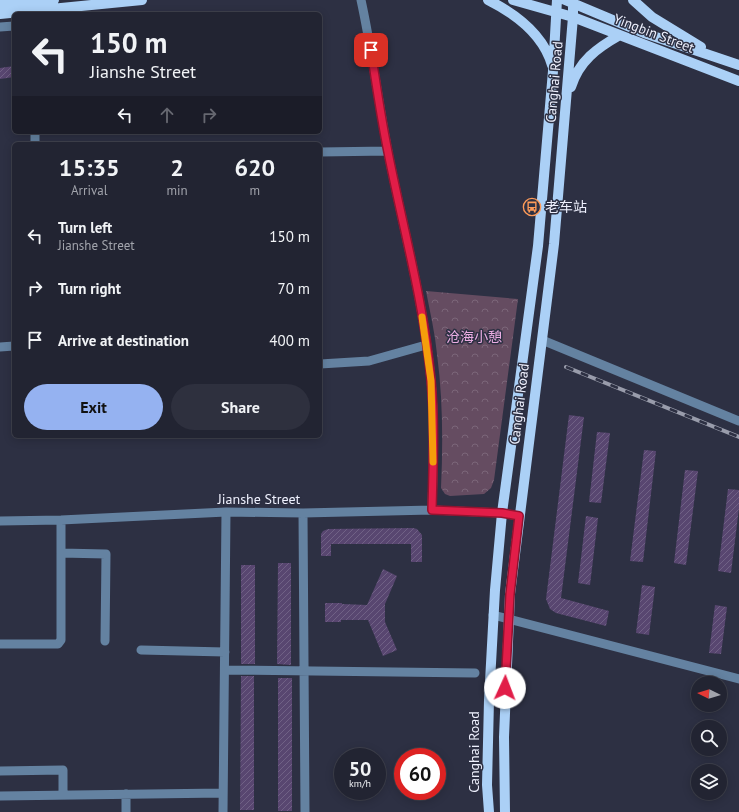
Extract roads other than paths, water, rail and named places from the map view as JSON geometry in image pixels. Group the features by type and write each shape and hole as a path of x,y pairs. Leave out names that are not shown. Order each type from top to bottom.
{"main road":[{"path":"0,6 54,0"},
{"path":"20,12 142,0"},
{"path":"488,0 508,10 534,33 544,48 550,60 553,71"},
{"name":"Yingbin Street","path":"513,0 557,11 739,81"},
{"name":"Canghai Road","path":"489,812 489,700 493,615 502,513 538,246 553,71 557,0"},
{"path":"633,0 652,17 716,57"},
{"name":"Canghai Road","path":"505,812 504,737 508,618 519,516 554,244 573,17 571,1"},
{"name":"Yingbin Street","path":"571,1 644,33 738,63"},
{"path":"0,14 12,13"},
{"path":"566,108 575,76 583,63 595,50 620,35"}],"street":[{"path":"360,0 369,36 388,151 417,284 426,345 431,381 432,510"},
{"path":"0,27 12,26"},
{"path":"322,152 388,151"},
{"path":"542,340 739,421"},
{"path":"322,364 368,361 426,345"},
{"path":"0,346 12,346"},
{"name":"Jianshe Street","path":"0,521 61,520 226,512 303,513 432,510 502,513 519,516"},
{"path":"224,812 226,512"},
{"path":"303,513 305,812"},
{"path":"0,644 58,644 61,640 61,520"},
{"path":"61,553 106,554 105,641"},
{"path":"493,615 739,679"},
{"path":"141,650 225,652"},
{"path":"225,670 475,673"},
{"path":"0,771 63,770 63,795"},
{"path":"0,796 223,793"},
{"path":"126,794 126,812"}],"railway":[{"path":"566,367 739,437"}],"place":[{"name":"老车站","path":"532,207"}],"park label":[{"name":"沧海小憩","path":"474,337"}]}
